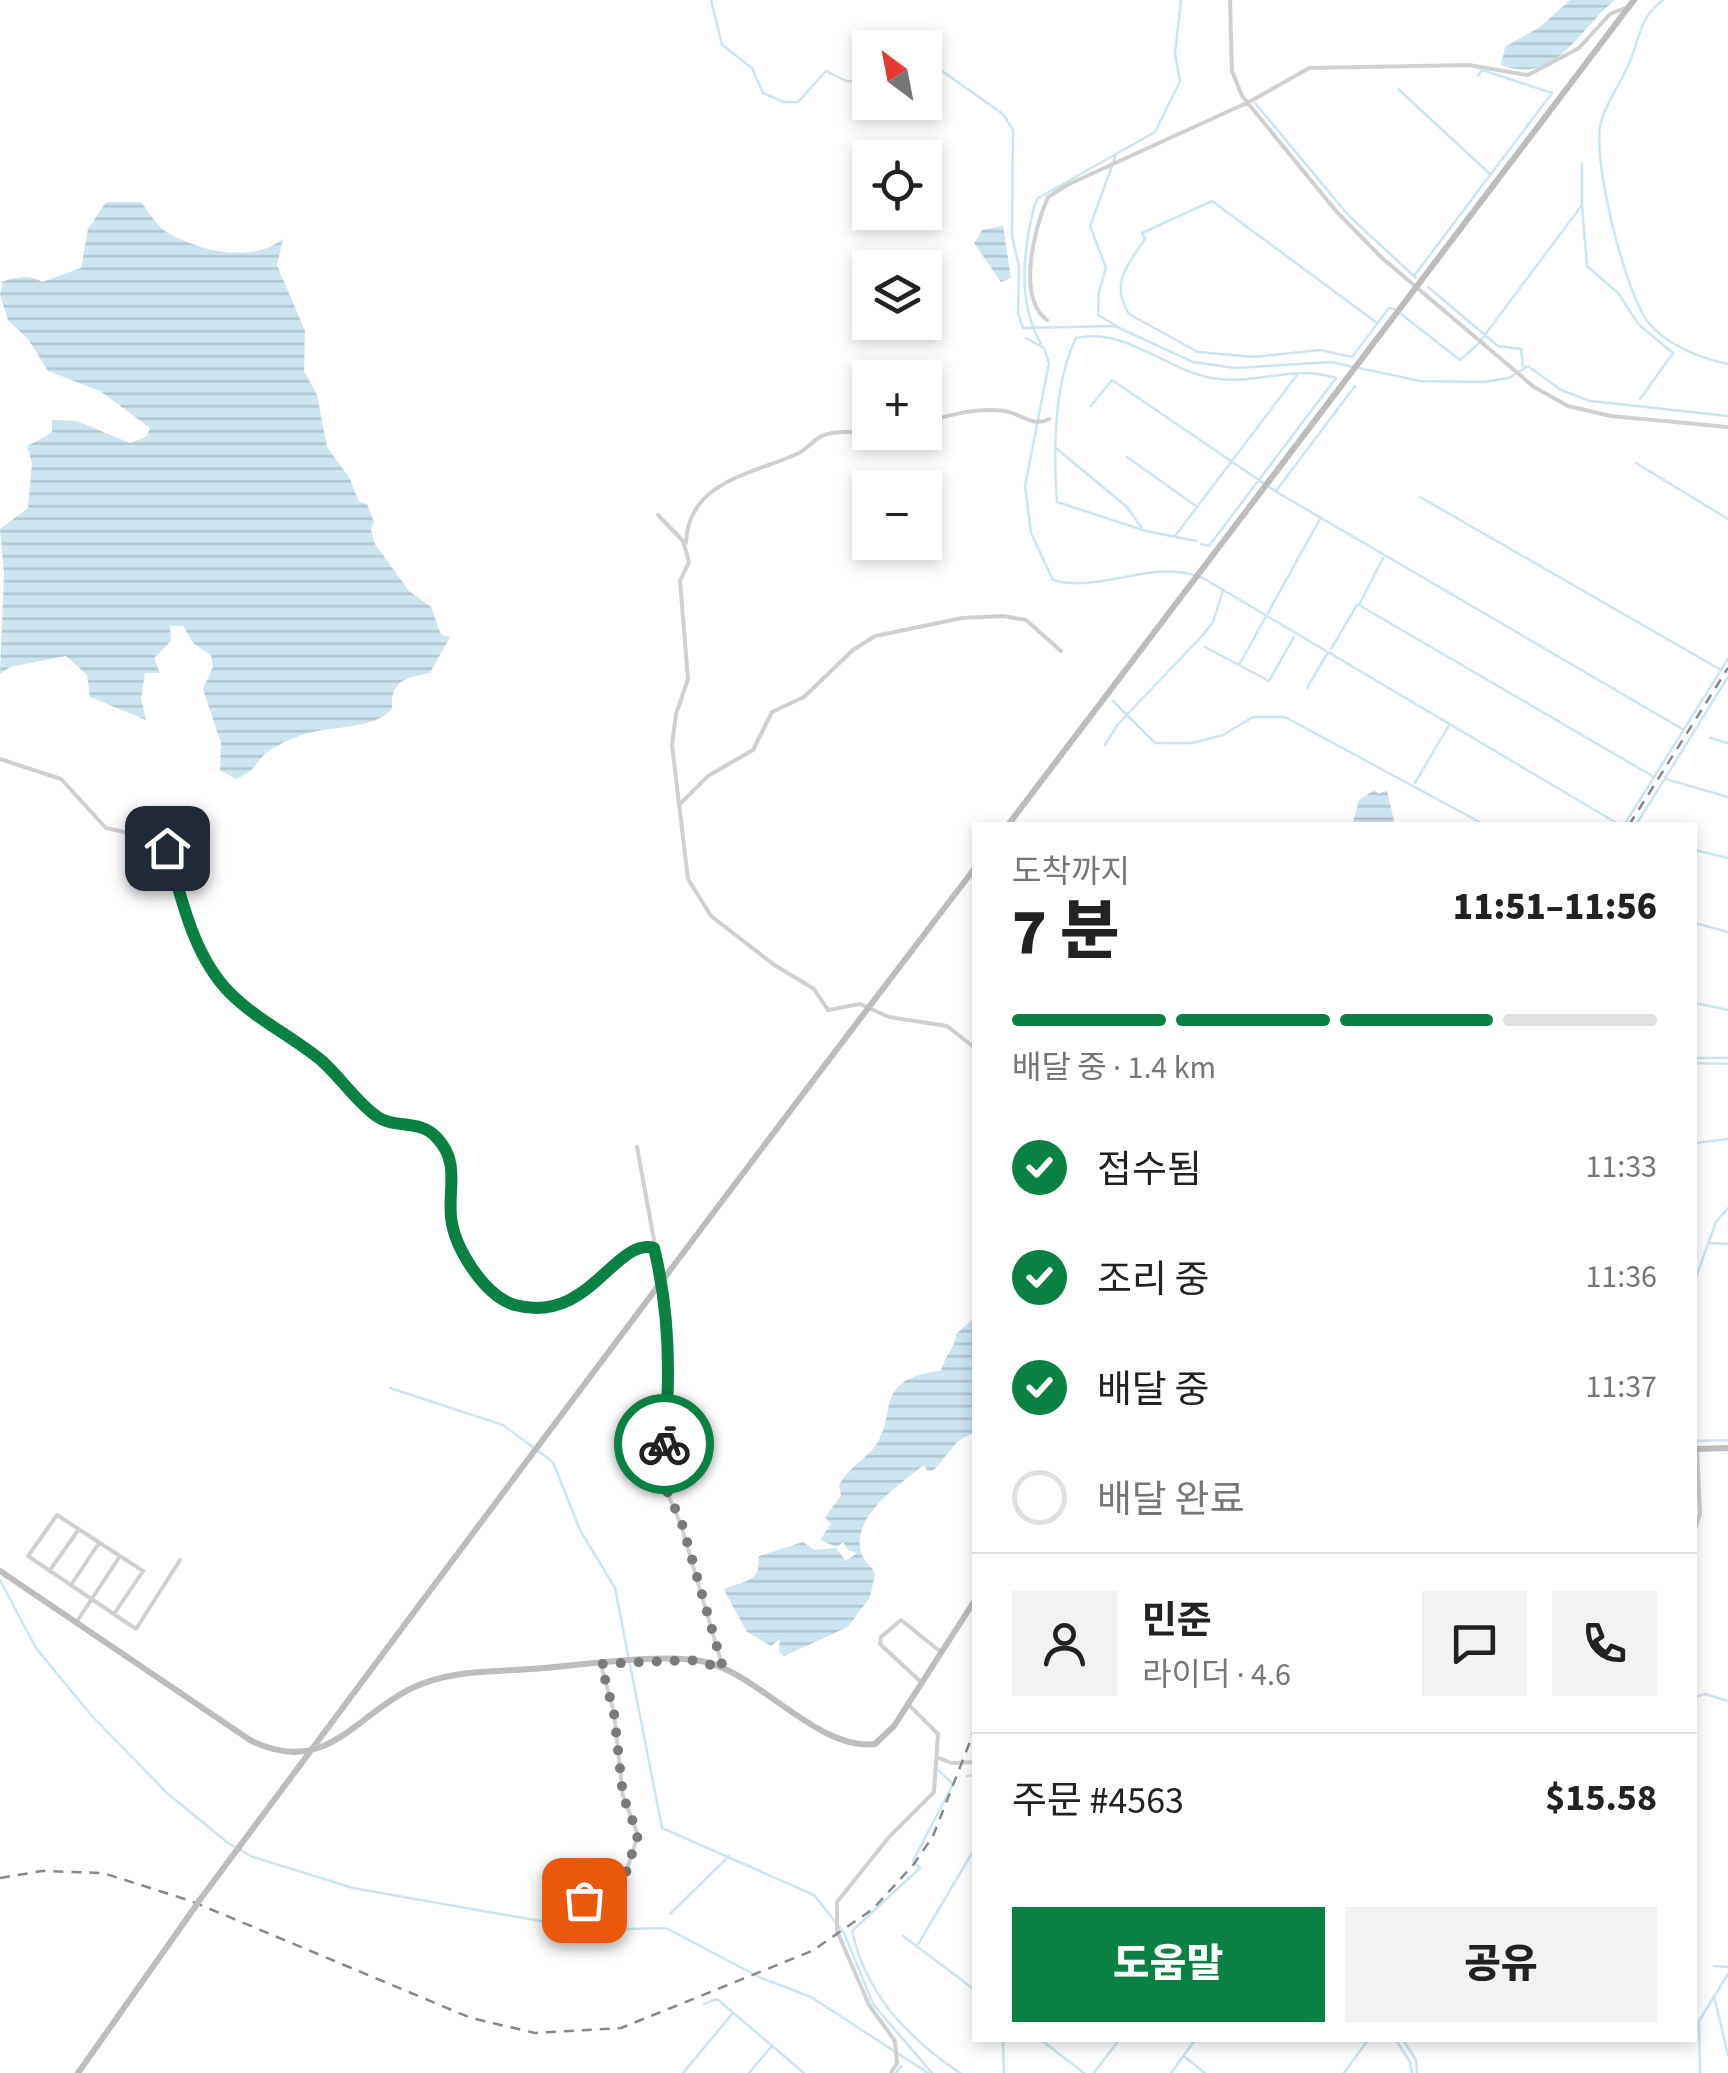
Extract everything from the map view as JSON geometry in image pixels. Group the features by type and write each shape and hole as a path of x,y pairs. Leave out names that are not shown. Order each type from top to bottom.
{"main road":[{"path":"1010,822 1631,3"},
{"path":"78,2073 468,1534 663,1284 972,872"},
{"path":"1697,1449 1728,1448"},
{"path":"0,1571 250,1740 271,1749 313,1749 344,1739 392,1700 434,1680 466,1673 691,1660 723,1668 828,1732 856,1744 874,1744 884,1738 972,1605"}],"street":[{"path":"1230,0 1232,71 1246,103 1350,226 1417,288 1552,398 1580,410 1728,428"},
{"path":"1047,320 1036,308 1031,289 1036,238 1048,197 1321,65 1468,64 1520,75 1539,73 1579,48 1610,14 1631,3"},
{"path":"942,418 963,412 1004,411 1037,423 1049,420"},
{"path":"852,433 822,434 799,453 753,467 716,487 691,516 686,548 689,562 680,581 688,679 676,714 672,745 688,879 712,916 773,964 814,989 828,1010 852,1004 870,1007 889,1017 947,1026 972,1046"},
{"path":"658,514 686,548"},
{"path":"679,805 708,776 753,750 772,712 804,697 852,650 876,636 962,618 1003,616 1026,620 1062,651"},
{"path":"0,759 61,779 106,828 160,840 169,854 181,908 229,992 342,1078 378,1118 418,1126 439,1139 453,1175 453,1226 483,1286 514,1304 562,1305 592,1288 621,1258 641,1247 654,1248"},
{"path":"637,1146 663,1284 669,1391 663,1482 682,1524 723,1668"},
{"path":"1697,1465 1697,1523"},
{"path":"114,1614 142,1571 57,1516 28,1556 50,1570 71,1585 114,1614 136,1628 180,1560"},
{"path":"50,1570 79,1529"},
{"path":"71,1585 100,1543"},
{"path":"76,1623 120,1556"},
{"path":"921,1682 880,1644 881,1637 901,1620 941,1652"},
{"path":"576,1925 578,1908 584,1900 623,1882 638,1835 623,1796 614,1713 601,1664"},
{"path":"891,2073 897,2063 895,2042 868,2005 837,1931 837,1902 889,1837 934,1792 938,1734 934,1725 907,1704"},
{"path":"936,1758 951,1763 972,1762"}],"water":[{"path":"1570,0 1615,0 1551,62 1520,69 1501,65 1505,47 1540,27"},
{"path":"106,202 141,202 164,231 210,249 256,251 283,239 277,265 305,331 304,371 317,395 327,447 350,479 359,502 367,504 374,522 371,530 375,544 409,591 431,607 441,635 450,637 430,673 401,682 394,692 392,709 384,716 292,739 270,750 236,779 220,770 221,743 203,689 213,667 211,655 193,643 183,626 170,626 171,641 154,658 160,673 145,673 141,699 146,720 90,697 87,675 66,656 10,667 0,674 4,573 0,529 28,508 32,463 27,446 52,433 52,420 77,421 130,443 146,437 150,428 100,391 48,371 28,339 8,320 0,295 2,282 7,280 28,277 42,282 81,268 88,229"},
{"path":"1003,226 1011,278 1001,282 974,243 982,230"},
{"path":"1374,790 1379,794 1387,790 1394,822 1353,822 1359,800"},
{"path":"972,1320 972,1434 958,1441 934,1470 928,1471 924,1465 903,1481 870,1515 860,1541 862,1555 875,1575 870,1597 848,1627 784,1656 779,1651 780,1639 771,1646 747,1632 724,1590 754,1576 759,1556 803,1542 814,1550 836,1548 846,1561 857,1553 848,1550 843,1542 837,1547 820,1540 831,1524 825,1517 841,1496 839,1485 880,1439 895,1391 918,1375 941,1371 956,1334"}],"waterway":[{"path":"711,0 722,45 752,68 763,93 784,102 798,102 826,71 852,81"},
{"path":"1041,344 1028,311 1024,277 1034,207 1038,198 1155,132 1180,81 1175,54 1181,0"},
{"path":"1663,0 1646,19 1601,122 1605,193 1620,255 1648,322 1684,349 1728,364"},
{"path":"1414,276 1552,93 1482,70 1478,76"},
{"path":"942,71 1003,114 1013,130 1012,236 1019,267 1018,314 1023,328 1115,326 1193,362 1235,368 1331,362 1420,381 1483,382 1509,378 1528,366 1561,390 1590,401 1728,416"},
{"path":"1398,89 1489,173"},
{"path":"1255,103 1349,216 1416,278"},
{"path":"1115,325 1098,315 1099,291 1106,268 1090,226 1116,155"},
{"path":"1401,314 1460,360 1478,344 1582,205 1582,164"},
{"path":"1377,323 1212,201 1142,233 1145,239 1127,266 1121,284 1129,314 1198,352 1254,357 1320,350 1352,357 1389,308 1394,309"},
{"path":"1582,206 1587,266 1618,293 1639,325 1673,353 1640,399"},
{"path":"1428,287 1498,346 1521,349 1523,366"},
{"path":"1196,541 1146,531 1057,502 1059,396 1076,338 1094,336 1128,343 1211,378 1305,373 1336,378 1209,546 1201,544"},
{"path":"1026,338 1044,348 1049,363 1025,486 1031,533 1053,580 1090,583 1166,571 1203,578 1615,822"},
{"path":"1175,536 1297,375"},
{"path":"1091,406 1112,380 1275,491 1684,730"},
{"path":"1276,491 1355,386"},
{"path":"1057,449 1127,507 1141,527"},
{"path":"1127,457 1196,506"},
{"path":"1636,463 1728,519"},
{"path":"1420,497 1721,670"},
{"path":"1239,665 1320,519"},
{"path":"1383,558 1359,605 1654,777"},
{"path":"1105,745 1118,724 1213,622 1223,591"},
{"path":"1331,649 1357,605"},
{"path":"1205,647 1269,681 1294,637"},
{"path":"1307,688 1327,654"},
{"path":"1626,822 1728,659"},
{"path":"1638,822 1728,677"},
{"path":"1113,701 1155,743 1192,743 1223,735 1253,717 1285,717 1479,822"},
{"path":"1415,783 1449,725"},
{"path":"1710,738 1728,743"},
{"path":"1666,779 1728,797"},
{"path":"1697,850 1728,858"},
{"path":"1697,924 1728,932"},
{"path":"1697,1003 1728,1010"},
{"path":"1697,1058 1728,1058"},
{"path":"1697,1063 1728,1064"},
{"path":"1697,1143 1728,1139"},
{"path":"1697,1274 1716,1222 1728,1208"},
{"path":"1709,1243 1728,1244"},
{"path":"390,1388 503,1425 553,1462 580,1530 615,1588 662,1828 814,1895 844,1933 873,2004 932,2073"},
{"path":"1697,1441 1728,1440"},
{"path":"0,1580 36,1648 91,1715 167,1793 228,1843 253,1857 353,1888 591,1930 666,1928 759,1977 811,1997 928,2073"},
{"path":"1697,1696 1705,1694 1728,1701"},
{"path":"937,1769 953,1784 913,1861 920,1868 852,1931 868,1975 892,2013 960,2073"},
{"path":"967,1776 972,1775"},
{"path":"917,1946 972,1853"},
{"path":"670,1914 729,1856"},
{"path":"903,1936 972,1988"},
{"path":"1714,1966 1728,1967"},
{"path":"1700,2073 1699,2021 1728,1974"},
{"path":"1714,1996 1728,2055"},
{"path":"704,2004 717,1999 804,2073"},
{"path":"683,2073 733,2013"},
{"path":"1003,2042 1004,2073"},
{"path":"1044,2042 1084,2073"},
{"path":"1094,2073 1117,2042"},
{"path":"1171,2073 1194,2042"},
{"path":"1344,2073 1367,2042"},
{"path":"1397,2042 1412,2073"},
{"path":"1404,2042 1416,2060 1417,2073"},
{"path":"749,2073 771,2047"},
{"path":"1185,2057 1205,2073"},
{"path":"896,2073 901,2066"}],"railway":[{"path":"1631,822 1728,668"},
{"path":"0,1878 42,1871 103,1873 191,1901 471,2018 535,2033 621,2028 812,1951 873,1909 914,1864 933,1836 972,1737"}],"way so far":[{"path":"584,1900 623,1882 631,1867 638,1835 623,1796 614,1713 601,1664 691,1660 723,1668 682,1524 663,1482 664,1444"}],"route":[{"path":"167,848 181,908 229,992 342,1078 378,1118 426,1128 439,1139 450,1158 453,1175 453,1226 478,1282 514,1304 562,1305 592,1288 621,1258 641,1247 654,1248 666,1312 669,1391 664,1444"}]}
